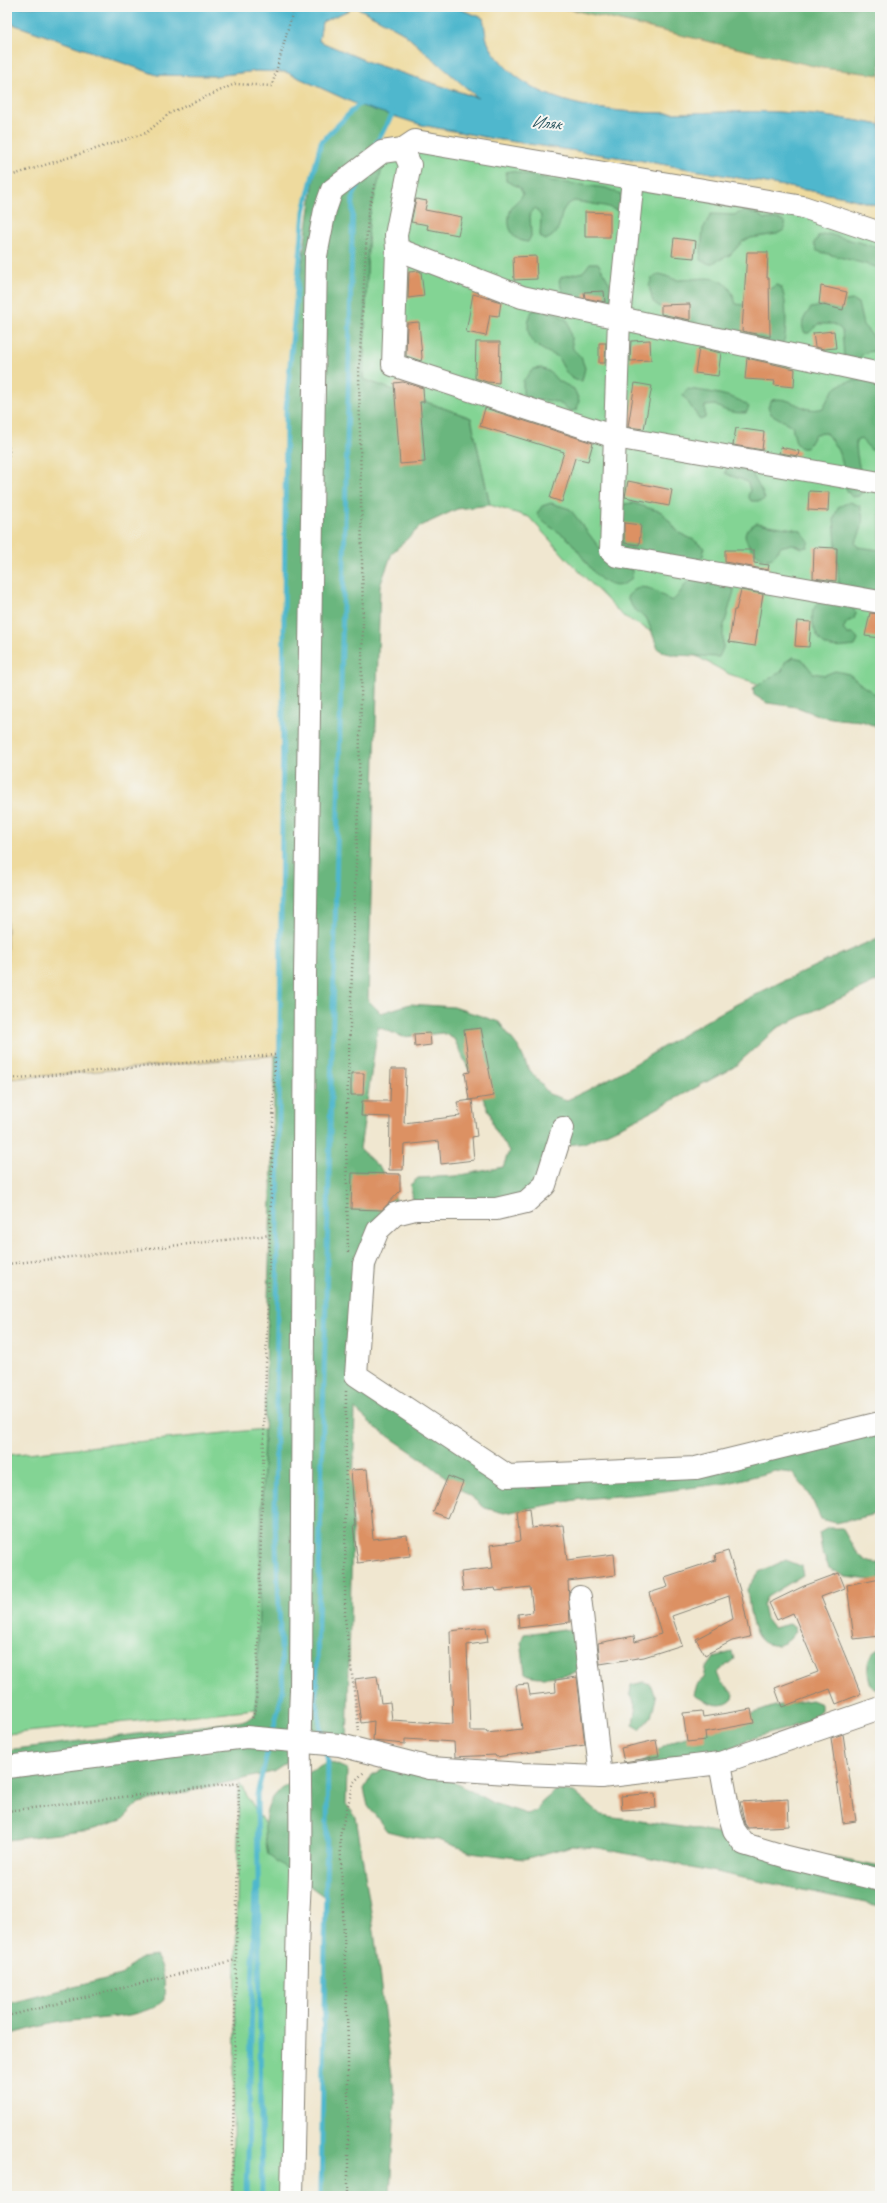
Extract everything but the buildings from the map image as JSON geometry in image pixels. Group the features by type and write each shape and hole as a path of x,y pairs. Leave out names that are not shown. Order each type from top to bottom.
{"street":[{"path":"292,2196 298,1916 301,1880 298,1741 302,1682 305,975 316,256 325,210 332,190 377,156 403,150 415,141 803,207 880,233"},
{"path":"403,150 410,165 396,235 397,249 393,365 615,437 880,483"},
{"path":"633,179 619,318 611,550 617,556 880,602"},
{"path":"397,249 522,296 880,374"},
{"path":"563,1128 545,1185 526,1202 496,1209 415,1209 395,1214 378,1230 364,1264 356,1375 508,1476 696,1468 880,1423"},
{"path":"580,1597 601,1777"},
{"path":"7,1767 253,1738 340,1745 369,1759 430,1768 601,1777 720,1763 880,1708"},
{"path":"720,1763 729,1813 734,1830 744,1844 787,1857 880,1880"}],"path":[{"path":"7,177 146,133 170,113 235,84 272,86 294,7"},
{"path":"348,1258 346,1133 363,622 359,372 368,212 377,156"},
{"path":"7,439 9,451 7,464"},
{"path":"7,1079 275,1055 256,1709 253,1738"},
{"path":"7,1264 270,1235"},
{"path":"346,1386 345,1618 358,1729 366,1738 369,1759 354,1782 340,1834 348,2042 348,2196"},
{"path":"7,1811 239,1783 232,2196"},
{"path":"7,2016 236,1960"}],"green space":[{"path":"535,7 880,7 880,75 822,68 568,9"},
{"path":"360,104 396,116 369,218 363,379 471,418 490,505 457,509 421,526 392,553 380,586 368,1000 381,1013 410,1004 454,1007 499,1022 519,1048 528,1068 549,1094 567,1100 623,1071 713,1017 754,995 880,937 880,980 777,1028 734,1067 645,1115 584,1143 568,1145 540,1201 415,1209 410,1185 418,1178 456,1176 503,1167 509,1151 493,1126 490,1113 454,1039 443,1033 403,1037 378,1027 360,1149 381,1169 397,1204 378,1230 356,1375 508,1476 696,1468 880,1421 880,1513 836,1523 821,1519 809,1493 792,1473 775,1471 728,1483 641,1494 581,1499 504,1513 485,1508 425,1461 375,1427 355,1409 347,1749 294,1740 287,1763 273,1772 139,1803 122,1820 91,1830 7,1840 7,1750 242,1721 254,1716 256,1709 275,1061 285,452 291,342 320,137"},
{"path":"440,144 805,211 880,237 880,725 729,674 623,616 569,561 529,517 490,505 471,418 363,380 369,218 377,179 386,161"},
{"path":"512,171 551,181 606,188 621,194 619,211 605,206 574,201 566,206 563,211 558,229 551,237 545,240 540,236 541,216 535,208 530,213 531,236 528,242 522,241 517,239 509,226 509,215 511,209 523,194 519,187 506,181 506,172"},
{"path":"743,211 757,214 765,219 779,219 785,222 784,230 777,234 751,238 743,241 730,255 710,264 700,260 703,229 711,214 734,215"},
{"path":"828,234 880,248 880,268 817,251 814,243 819,236"},
{"path":"590,263 598,263 614,291 611,301 574,299 564,296 559,281 561,277 583,272"},
{"path":"659,274 677,280 707,278 721,281 732,293 736,304 745,305 776,285 780,286 784,296 786,312 784,341 777,345 689,327 653,302 649,286 652,278"},
{"path":"852,300 858,303 863,325 878,342 877,350 864,353 860,357 859,361 844,357 842,330 834,324 818,324 809,333 805,333 803,329 805,317 811,308"},
{"path":"540,309 557,314 568,321 573,349 581,357 585,368 582,381 573,379 569,376 557,356 542,349 532,340 529,334 529,320 532,311"},
{"path":"541,368 550,372 557,380 574,389 579,400 577,410 570,411 566,407 553,401 533,401 523,394 523,381 533,369"},
{"path":"861,380 880,384 880,399 876,410 876,417 880,440 877,449 871,450 861,439 856,441 863,491 859,496 852,497 844,482 840,455 826,433 815,434 807,448 801,448 796,443 792,426 771,414 768,407 772,400 779,399 792,402 809,409 823,408 833,391 841,384"},
{"path":"687,389 711,392 737,399 749,407 746,413 742,413 726,411 715,405 705,406 705,418 700,420 683,395"},
{"path":"727,467 752,472 765,499 761,501 751,501 748,496 750,490 748,483 725,473"},
{"path":"850,502 860,506 863,521 855,543 858,547 880,550 880,567 878,571 879,590 876,595 839,585 834,519 838,507"},
{"path":"551,503 570,509 598,546 611,559 632,570 632,578 622,585 614,586 606,583 598,577 568,539 543,521 537,514 542,506"},
{"path":"633,503 662,512 679,533 694,540 704,548 703,556 697,560 619,548 618,511 624,504"},
{"path":"756,523 800,530 809,541 807,547 802,548 792,544 780,547 775,555 770,559 761,557 752,550 746,540 745,535 746,531"},
{"path":"690,579 730,583 734,591 723,629 723,648 719,657 675,655 658,649 647,619 633,608 627,597 633,591 644,587 650,588 672,601"},
{"path":"821,601 851,605 856,613 854,619 847,622 843,629 847,634 854,634 858,640 855,646 841,648 830,647 820,640 813,625 812,614 813,610"},
{"path":"793,657 802,659 813,673 825,675 835,671 849,674 863,686 880,697 880,728 862,721 820,716 797,707 767,703 754,695 753,688 782,671 785,662"},
{"path":"264,1429 256,1709 7,1734 7,1455"},
{"path":"828,1528 842,1528 857,1552 862,1557 873,1563 880,1563 880,1581 846,1577 829,1568 822,1551 819,1533"},
{"path":"786,1560 801,1566 803,1575 767,1597 763,1605 766,1619 773,1628 789,1624 794,1626 796,1631 786,1642 777,1645 768,1644 761,1640 756,1634 751,1616 747,1589 759,1572"},
{"path":"564,1629 574,1631 580,1670 576,1673 549,1677 536,1677 525,1673 521,1641 524,1634"},
{"path":"880,1648 880,1691 871,1686 868,1676 868,1664 871,1654"},
{"path":"732,1652 734,1659 717,1673 721,1682 734,1694 733,1699 729,1703 719,1705 709,1703 694,1695 697,1684 704,1678 706,1668 714,1657"},
{"path":"644,1682 650,1684 656,1698 651,1717 640,1729 633,1725 636,1705 630,1694 631,1685"},
{"path":"811,1700 821,1704 821,1711 813,1719 789,1728 747,1740 697,1767 640,1765 667,1743 775,1706"},
{"path":"328,1761 347,1769 346,1804 356,1817 374,1931 395,2100 390,2196 321,2196 326,1898 268,1855 265,1822 268,1807 272,1799 287,1785"},
{"path":"386,1768 415,1769 445,1777 493,1803 527,1814 537,1811 541,1803 556,1790 574,1792 601,1815 694,1829 880,1867 880,1906 599,1848 572,1846 524,1859 471,1852 439,1840 411,1837 387,1831 368,1806 364,1789 372,1775"},
{"path":"239,1783 298,1877 283,2196 232,2196"},
{"path":"156,1956 163,1972 164,2000 155,2007 130,2015 61,2022 7,2035 7,2004 121,1975 141,1958"}],"sand":[{"path":"356,7 401,31 479,98 371,63 319,41 322,22"},
{"path":"454,7 535,7 568,9 822,68 880,75 880,125 842,118 778,112 663,113 622,111 582,105 546,94 515,75 488,44 483,18"},
{"path":"7,22 157,75 214,76 257,71 286,72 358,105 321,142 304,211 286,409 278,1055 7,1079"},
{"path":"392,115 422,125 495,139 644,161 845,197 880,206 880,237 805,211 440,144 373,159 379,135"}],"water":[{"name":"Иляк","path":"7,7 356,7 454,7 483,18 488,44 515,75 546,94 582,105 622,111 663,113 778,112 842,118 880,125 880,206 845,197 644,161 495,139 422,125 358,105 286,72 257,71 214,76 157,75 7,22","holes":["356,7 401,31 478,98 371,63 319,41 322,22"]}],"waterway":[{"path":"272,1735 283,1690 275,1522 286,409 304,211 321,142 358,105 364,102"},
{"path":"373,149 392,115 396,112"},
{"path":"323,1738 316,1703 353,197 361,178"},
{"path":"262,2196 257,1795 269,1745"},
{"path":"321,2196 328,1761 325,1749"},
{"path":"247,2196 255,1885"}]}
